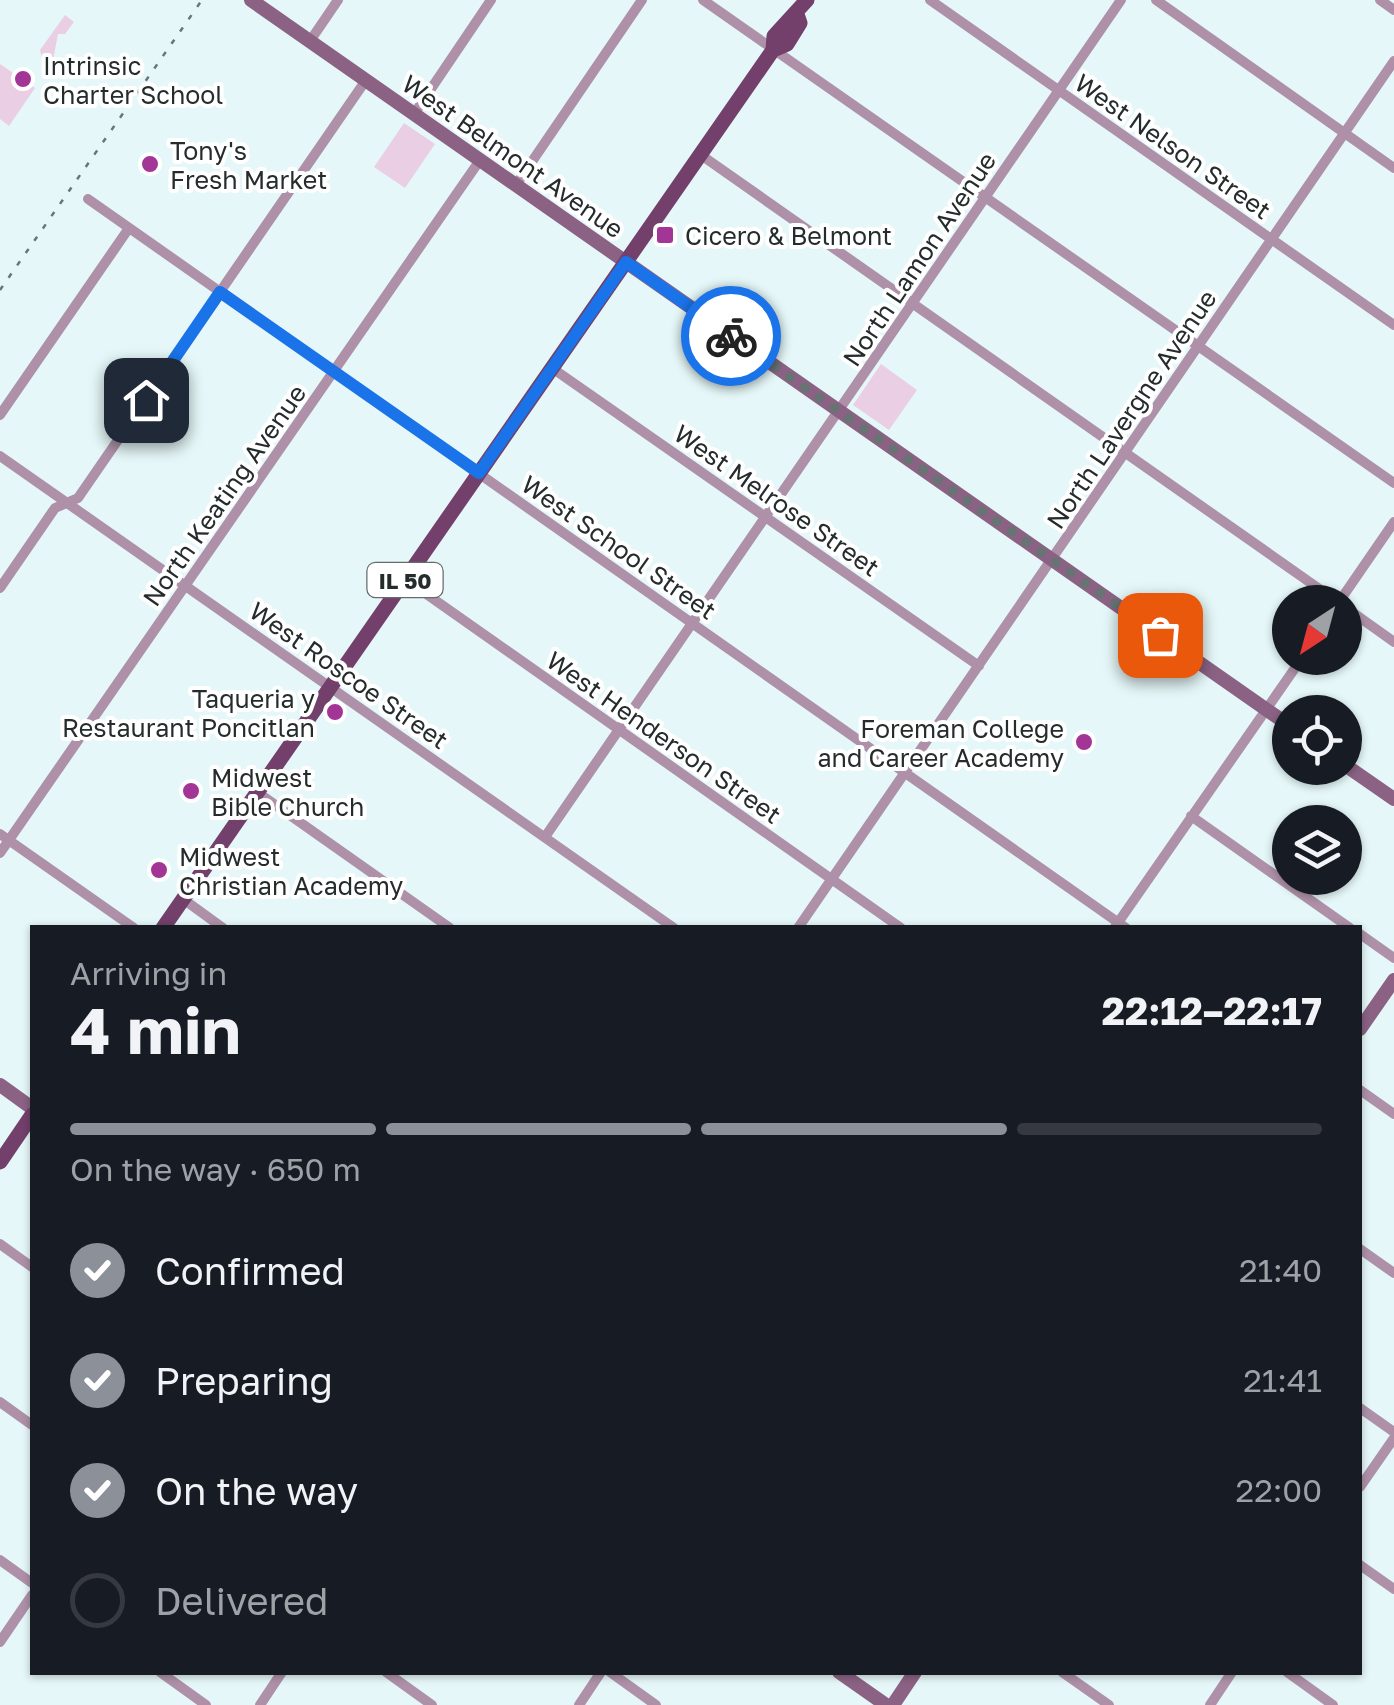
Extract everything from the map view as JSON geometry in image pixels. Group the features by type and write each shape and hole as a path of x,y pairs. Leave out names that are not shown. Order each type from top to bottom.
{"main road":[{"name":"West Belmont Avenue","path":"251,0 1272,714"},
{"name":"IL 50","path":"165,925 774,50 774,36 789,15 802,7"},
{"path":"1362,777 1394,800"},
{"path":"1362,1026 1394,980"},
{"path":"0,1086 30,1110"},
{"path":"0,1162 30,1115"},
{"path":"844,1675 889,1705 914,1675"}],"street":[{"path":"310,41 338,0"},
{"path":"414,114 491,0"},
{"path":"516,185 642,0"},
{"path":"703,0 1394,483"},
{"name":"West Nelson Street","path":"930,0 1394,325"},
{"name":"North Lamon Avenue","path":"545,837 1121,0"},
{"path":"1156,0 1394,168"},
{"path":"1380,0 1394,10"},
{"name":"North Lavergne Avenue","path":"800,925 1394,61"},
{"path":"0,588 55,508 78,498 366,80"},
{"path":"701,156 1314,585"},
{"name":"North Keating Avenue","path":"0,852 4,837 186,585 480,160"},
{"name":"West School Street","path":"88,199 1118,925"},
{"path":"0,415 129,228"},
{"name":"West Melrose Street","path":"552,368 979,666"},
{"name":"West Roscoe Street","path":"0,456 670,925"},
{"path":"1353,585 1394,522"},
{"name":"West Henderson Street","path":"405,580 897,925"},
{"path":"1362,619 1394,642"},
{"path":"1120,925 1290,675"},
{"path":"257,792 446,925"},
{"path":"1192,816 1346,925"},
{"path":"4,837 130,925"},
{"path":"182,899 219,925"},
{"path":"1362,935 1394,958"},
{"path":"1362,1091 1394,1114"},
{"path":"0,1244 30,1266"},
{"path":"1362,1250 1394,1273"},
{"path":"0,1402 30,1424"},
{"path":"1362,1410 1394,1435 1362,1484"},
{"path":"0,1560 30,1582"},
{"path":"1362,1566 1394,1589"},
{"path":"0,1642 30,1598"},
{"path":"164,1675 206,1705"},
{"path":"260,1705 280,1675"},
{"path":"390,1675 432,1705"},
{"path":"579,1705 599,1675"},
{"path":"614,1675 656,1705"},
{"path":"1066,1675 1109,1705"},
{"path":"1210,1705 1230,1675"},
{"path":"1291,1675 1333,1705"}],"shaded area":[{"path":"65,15 74,22 65,34 58,34 53,60 45,71 40,50"},
{"path":"0,64 35,88 9,126 0,119"},
{"path":"404,123 435,144 405,188 374,167"},
{"path":"881,364 917,390 889,430 853,405"}],"railway":[{"path":"0,290 202,0"}],"way so far":[{"path":"731,336 1160,635"}],"place":[{"name":"Intrinsic Charter School","path":"23,79"},
{"name":"Tony's Fresh Market","path":"150,164"},
{"name":"Cicero & Belmont","path":"665,235"},
{"name":"Taqueria y Restaurant Poncitlan","path":"335,712"},
{"name":"Foreman College and Career Academy","path":"1084,742"},
{"name":"Midwest Bible Church","path":"191,791"},
{"name":"Midwest Christian Academy","path":"159,870"}],"route":[{"path":"146,400 220,292 479,473 626,262 731,336"}]}
